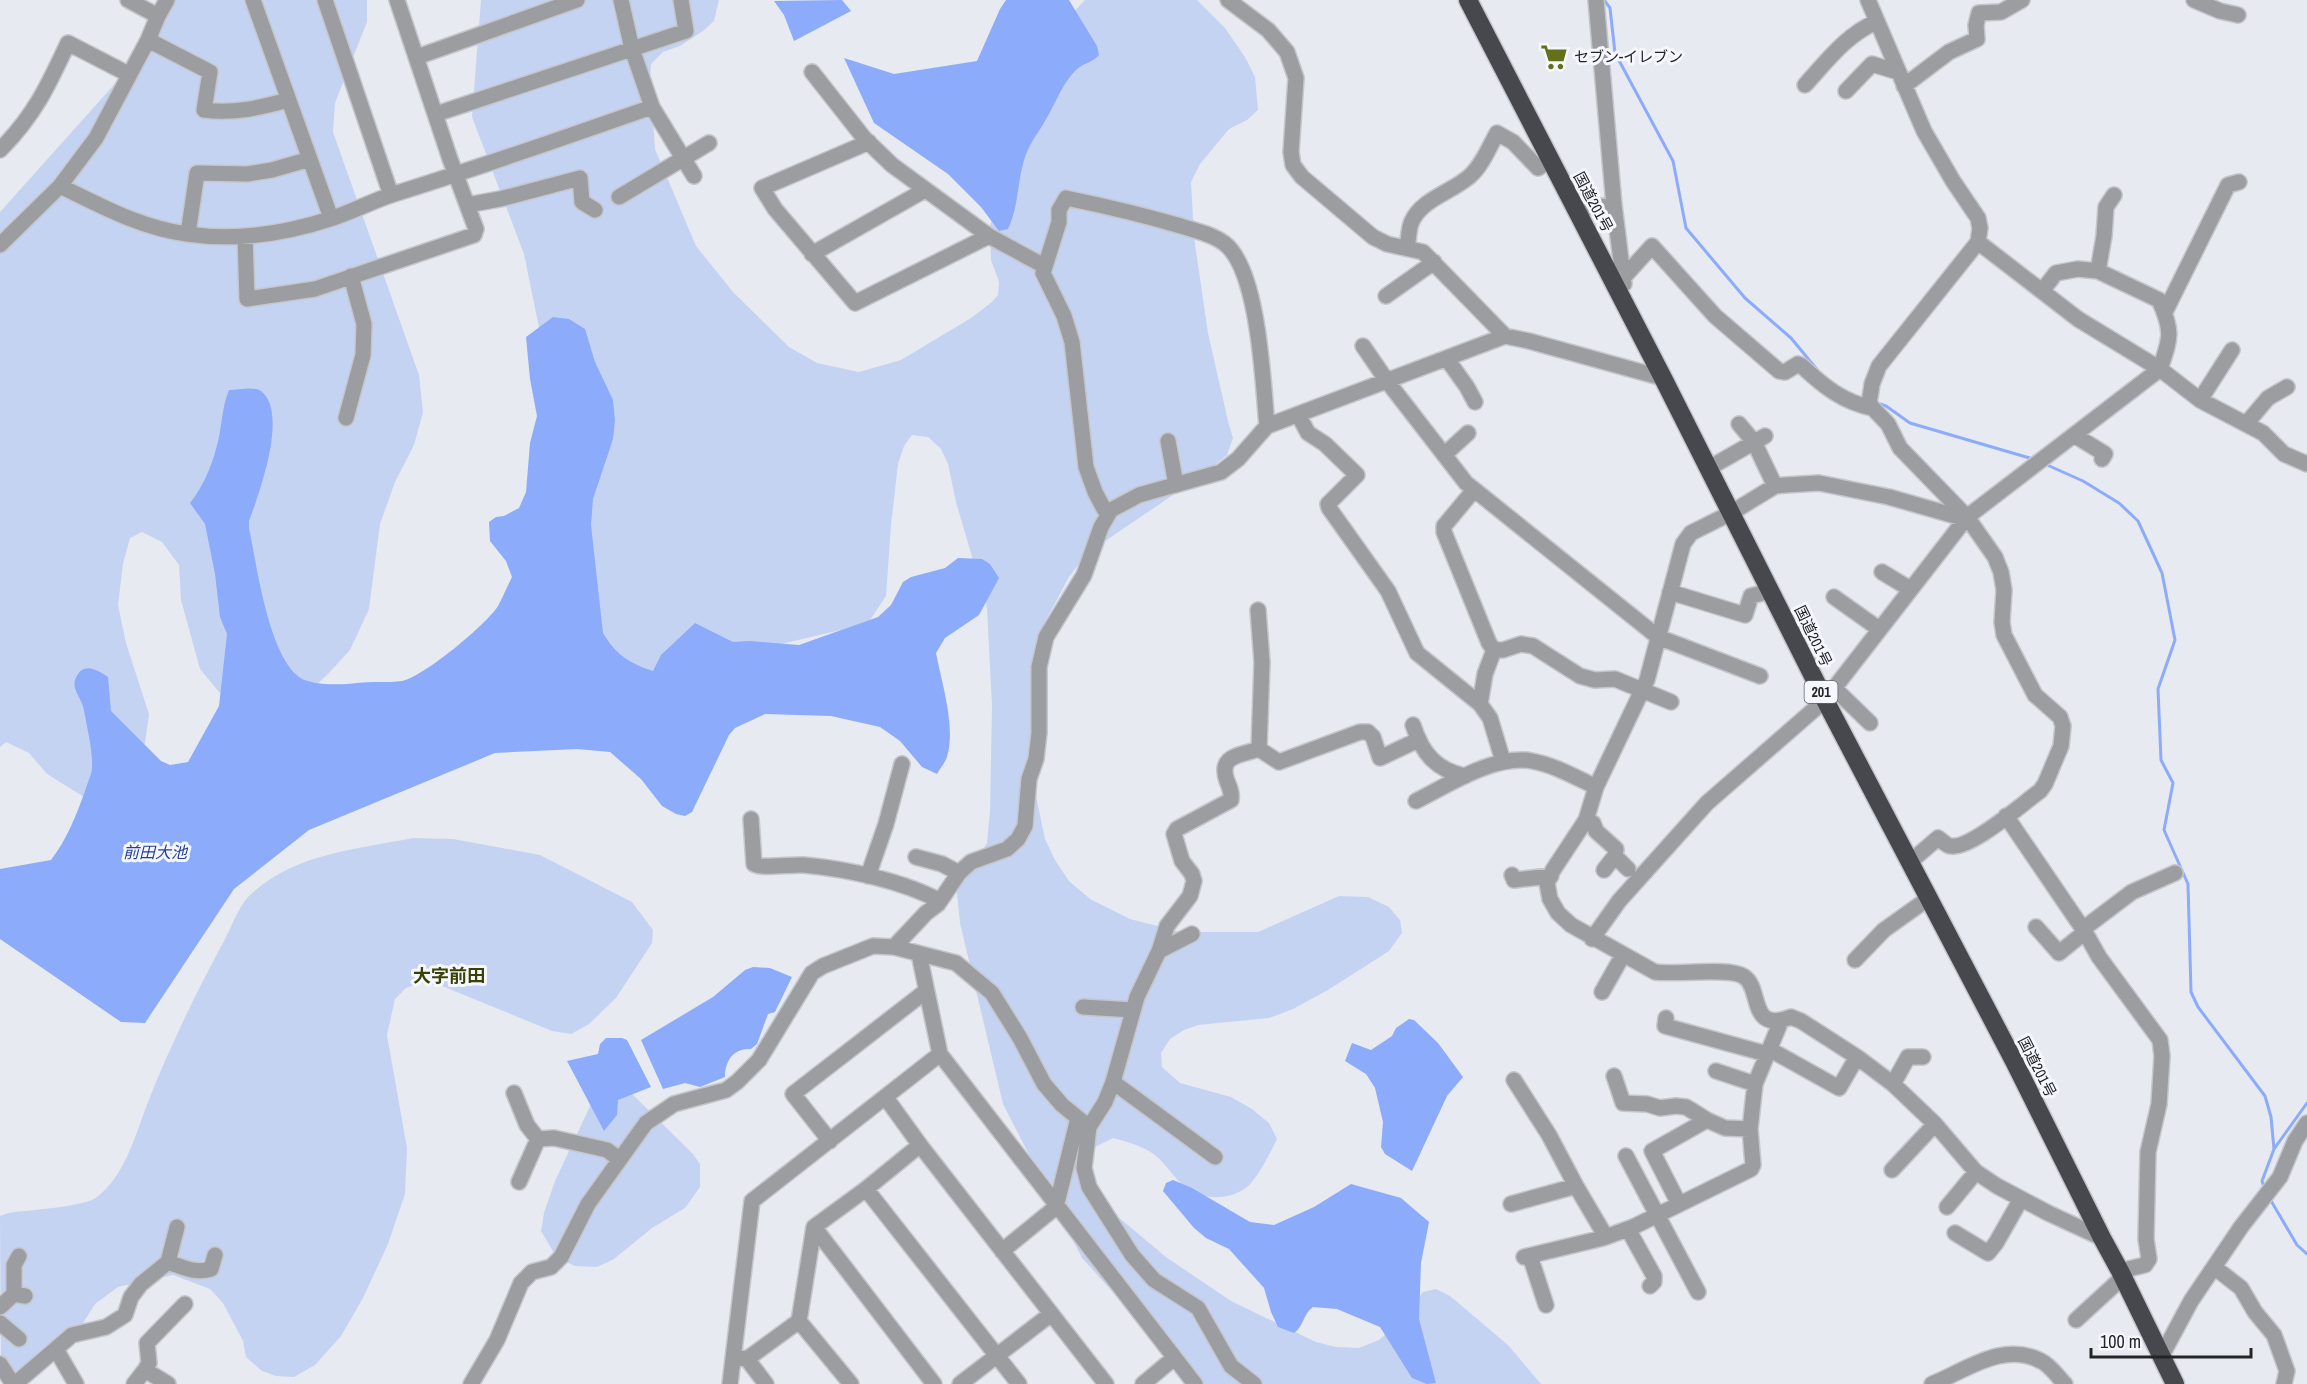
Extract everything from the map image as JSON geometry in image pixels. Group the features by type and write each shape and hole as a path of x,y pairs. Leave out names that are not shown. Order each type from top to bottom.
{"highway":[{"name":"国道201号","path":"1468,0 1664,378 1770,591 1829,694 1910,862 2015,1063 2175,1384"}],"street":[{"path":"128,0 158,16"},
{"path":"0,245 60,186 96,138 167,0"},
{"path":"253,0 331,218"},
{"path":"325,0 391,195"},
{"path":"245,236 247,299 315,289 474,235 476,229 397,0"},
{"path":"417,57 577,0"},
{"path":"621,0 632,49 652,107 694,176"},
{"path":"436,114 686,31 681,0"},
{"path":"1228,0 1268,30 1287,52 1296,78 1291,152 1293,165 1302,177 1373,237 1387,244 1423,252 1504,336"},
{"path":"1596,0 1614,205 1628,311"},
{"path":"1868,0 1924,131 1978,218 1980,228 1978,242 1880,366 1872,384 1870,402 1888,424 1900,448 1966,518 1995,557 2001,572 2004,590 2002,622 2004,635 2035,695 2060,717 2064,726 2061,746 2040,791 1977,838 1962,845 1949,846 1938,838 1910,862"},
{"path":"1901,79 1977,39 1976,25 1979,13 2001,12 2022,0"},
{"path":"2194,0 2220,11 2238,15"},
{"path":"1805,85 1847,39 1861,28 1876,22"},
{"path":"148,40 210,72 204,110 226,113 251,110 288,100"},
{"path":"0,150 44,96 68,43 128,74"},
{"path":"1846,91 1872,64 1901,79"},
{"path":"812,72 869,142 892,165 989,236 1044,266"},
{"path":"60,186 128,219 163,230 188,234 245,236 288,231 331,218 391,195 456,176 652,107"},
{"path":"1407,248 1410,223 1417,213 1468,178 1476,170 1497,134 1513,142 1538,168 1550,160"},
{"path":"869,142 762,188 775,209 855,303 989,236"},
{"path":"619,197 709,143"},
{"path":"188,234 197,173 247,174 272,170 310,159"},
{"path":"467,205 500,199 580,178 582,202 595,210"},
{"path":"2165,312 2228,185 2239,182"},
{"path":"813,254 925,190"},
{"path":"2098,271 2106,207 2114,195"},
{"path":"1111,510 1104,508 1095,492 1086,467 1072,342 1066,322 1043,273 1059,222 1059,210 1066,198 1167,222 1208,234 1225,243 1240,262 1257,327 1267,426"},
{"path":"1576,209 1614,205"},
{"path":"1978,242 2078,319 2160,369 2200,399 2263,433 2284,454 2307,464"},
{"path":"1623,278 1652,246 1715,316 1779,371 1785,372 1798,364 1829,391 1849,401 1870,402"},
{"path":"1386,296 1434,262"},
{"path":"1593,939 1619,901 1707,803 1829,694 1966,518 2160,369 2169,342 2170,325 2159,300 2098,271 2078,269 2056,273 2042,291"},
{"path":"346,418 363,355 364,324 351,276"},
{"path":"894,947 940,901 959,873 971,862 1007,849 1018,839 1025,826 1029,779 1036,759 1039,733 1039,667 1046,637 1084,575 1101,527 1111,510 1139,495 1221,472 1238,459 1267,426 1299,416 1504,336 1664,378"},
{"path":"1363,346 1387,381 1466,483 1474,490 1658,637 1760,676"},
{"path":"2200,399 2232,350"},
{"path":"1447,358 1475,402"},
{"path":"2246,424 2268,398 2287,387"},
{"path":"1299,416 1308,433 1325,444 1357,475 1332,499 1328,504 1329,508 1388,591 1417,653 1480,704 1490,718 1503,761"},
{"path":"1739,424 1760,439 1775,486"},
{"path":"1444,454 1468,434"},
{"path":"2074,435 2105,454 2102,459"},
{"path":"1709,468 1760,439"},
{"path":"1168,441 1176,484"},
{"path":"1966,518 1889,497 1819,483 1775,486 1731,513 1691,532 1683,544 1647,680 1596,787 1586,820 1547,883 1550,899 1558,913 1571,925 1655,972 1742,975 1749,981 1760,1012 1767,1018 1781,1021 1791,1017 1801,1021 1857,1057 1893,1084 1935,1124 1976,1172 2021,1199 2102,1238"},
{"path":"1474,490 1446,521 1444,532 1489,644 1494,650"},
{"path":"1882,572 1910,590"},
{"path":"1670,592 1745,615 1751,596 1770,591"},
{"path":"1834,597 1879,630"},
{"path":"1258,610 1262,662 1259,749"},
{"path":"1494,650 1503,650 1521,644 1533,646 1580,676 1594,680 1615,679 1671,702"},
{"path":"1480,704 1485,674 1494,650"},
{"path":"1829,694 1870,723"},
{"path":"1259,749 1280,762 1360,732 1368,732 1373,737 1380,758 1416,733 1439,767 1450,773 1465,776"},
{"path":"1002,1251 1056,1207 1083,1122 1105,1102 1113,1082 1137,997 1159,951 1167,926 1190,896 1194,882 1192,874 1182,861 1173,834 1177,829 1231,800 1232,794 1223,770 1224,764 1259,749"},
{"path":"1416,801 1465,776 1503,761 1530,760 1548,765 1596,787"},
{"path":"868,876 886,824 902,764"},
{"path":"1576,836 1586,836 1593,824 1597,809 1591,803"},
{"path":"2006,816 2099,957 2160,1041 2161,1048 2159,1104 2148,1152 2146,1239 2149,1259 2145,1265 2122,1274 2076,1320"},
{"path":"752,819 752,857 754,864 759,867 789,863 868,876 926,893 940,901"},
{"path":"1593,824 1596,831 1616,849 1615,856 1604,870"},
{"path":"1615,856 1628,869"},
{"path":"916,857 942,864 959,873"},
{"path":"2036,927 2059,953 2132,891 2175,873"},
{"path":"1512,874 1514,880 1551,876"},
{"path":"1855,960 1884,930 1929,898"},
{"path":"1159,951 1192,934"},
{"path":"471,1384 497,1340 521,1283 532,1272 551,1267 561,1257 588,1204 646,1123 674,1104 726,1090 738,1082 759,1060 812,973 823,966 873,946 894,947 956,963 992,993 1020,1038 1044,1084 1062,1105 1083,1122 1084,1168 1089,1187 1132,1255 1154,1280 1197,1308 1231,1366 1254,1384"},
{"path":"919,954 940,1054 1195,1384"},
{"path":"1602,992 1623,955"},
{"path":"830,1141 793,1094 926,991"},
{"path":"1083,1007 1133,1010"},
{"path":"1546,1305 1527,1256 1606,1237 1628,1229 1754,1165 1750,1129 1755,1084 1781,1021"},
{"path":"1664,1026 1768,1051 1839,1088 1857,1057"},
{"path":"730,1384 740,1358 752,1201 940,1054"},
{"path":"1893,1084 1908,1057 1923,1057"},
{"path":"1716,1071 1755,1084"},
{"path":"1614,1076 1623,1103 1647,1104 1660,1108 1686,1107 1725,1128 1750,1129"},
{"path":"1514,1080 1549,1135 1606,1237"},
{"path":"1113,1082 1215,1157"},
{"path":"514,1093 527,1125 538,1139"},
{"path":"886,1098 1106,1384"},
{"path":"1679,1204 1652,1151 1707,1120"},
{"path":"2162,1355 2191,1301 2280,1177 2295,1141 2307,1123"},
{"path":"1892,1170 1935,1124"},
{"path":"538,1139 554,1138 607,1150 619,1160"},
{"path":"519,1182 538,1139"},
{"path":"740,1358 799,1320 814,1227 920,1145"},
{"path":"1626,1156 1698,1292"},
{"path":"1635,1171 1656,1160"},
{"path":"1947,1207 1976,1172"},
{"path":"1511,1204 1576,1185"},
{"path":"866,1189 1019,1384"},
{"path":"1955,1233 1988,1253 2021,1199"},
{"path":"0,1364 14,1384 57,1351 72,1335 106,1327 125,1315 131,1298 141,1284 168,1262 177,1227"},
{"path":"814,1227 934,1384"},
{"path":"1628,1229 1654,1276 1654,1281 1650,1286"},
{"path":"0,1307 19,1295 14,1265 19,1256"},
{"path":"168,1262 190,1270 202,1271 216,1263"},
{"path":"2214,1267 2241,1288 2255,1312 2274,1335 2287,1371 2284,1384"},
{"path":"134,1384 149,1363 147,1343 184,1305"},
{"path":"960,1384 1051,1314"},
{"path":"799,1320 851,1384"},
{"path":"0,1323 19,1339"},
{"path":"57,1351 76,1384"},
{"path":"1932,1384 1959,1373 1990,1356 2005,1354 2026,1356 2043,1362 2065,1384"},
{"path":"740,1358 766,1384"},
{"path":"1143,1384 1174,1358"},
{"path":"145,1370 168,1384"}],"shaded area":[{"path":"171,0 367,0 367,22 335,103 333,132 419,375 423,412 414,445 395,482 380,524 369,609 350,650 292,707 220,693 200,669 181,600 179,565 162,542 142,532 130,538 123,564 118,605 126,643 149,714 142,764 84,797 47,774 29,753 6,742 0,747 0,212 129,68"},
{"path":"481,0 719,0 714,21 680,46 663,52 651,64 655,149 696,246 733,292 789,347 817,363 859,372 901,360 971,318 998,295 999,282 991,260 990,226 1008,165 1069,17 1085,0 1197,0 1225,28 1245,57 1255,77 1258,110 1247,120 1229,129 1200,164 1191,182 1194,237 1208,333 1233,438 1227,455 1201,476 1086,554 1069,577 1047,618 1035,655 1030,701 1034,786 1045,839 1069,881 1090,899 1130,919 1181,932 1258,932 1339,896 1368,897 1389,907 1400,920 1402,933 1389,951 1328,990 1293,1009 1269,1018 1198,1025 1170,1039 1161,1053 1162,1067 1180,1083 1231,1097 1252,1109 1269,1123 1277,1139 1260,1170 1248,1186 1225,1197 1207,1197 1184,1186 1160,1159 1151,1153 1113,1138 1093,1148 1083,1171 1093,1196 1166,1257 1231,1301 1316,1342 1336,1347 1359,1348 1379,1340 1398,1323 1423,1292 1436,1289 1450,1296 1508,1345 1541,1384 1196,1384 1082,1258 1003,1104 960,923 957,893 962,875 975,864 987,843 990,811 992,706 987,608 956,502 948,464 941,449 928,437 912,435 904,446 898,464 886,596 870,620 845,629 671,670 640,672 608,668 524,254 472,117"},
{"path":"413,838 453,839 540,855 632,902 653,930 652,943 616,998 589,1024 571,1034 552,1031 442,986 420,983 406,988 395,999 387,1035 407,1148 405,1194 388,1244 363,1298 341,1336 315,1365 294,1377 276,1376 262,1371 246,1357 243,1341 223,1303 210,1289 173,1275 118,1287 95,1304 77,1333 36,1366 17,1371 1,1369 0,1216 8,1213 69,1206 91,1200 107,1188 115,1178 128,1153 156,1081 184,1020 238,912 248,897 284,871 304,862 348,850"},
{"path":"621,1083 693,1154 700,1164 700,1187 685,1208 652,1228 614,1259 597,1267 575,1266 557,1258 541,1231 544,1213 555,1181 593,1100"}],"water":[{"path":"842,0 851,11 794,41 784,15 774,1"},
{"path":"1006,0 1069,0 1097,46 1099,55 1076,70 1062,88 1025,157 1012,220 1008,229 999,231 981,207 948,174 874,123 844,58 894,74 977,61"},
{"name":"前田大池","path":"553,317 569,319 585,329 595,362 613,400 615,420 613,439 593,499 591,525 603,633 618,653 637,665 653,671 661,655 695,623 733,642 799,645 878,617 891,605 903,582 911,577 945,568 958,558 982,559 990,564 999,578 979,615 945,638 936,653 950,732 947,757 937,774 922,767 900,741 880,727 831,716 765,714 735,728 729,735 692,812 685,816 662,806 641,779 610,752 577,749 495,753 309,830 234,889 145,1023 121,1022 0,939 0,869 51,860 71,827 91,774 90,739 83,706 74,684 81,670 90,668 108,677 111,711 161,761 170,765 188,762 219,706 227,634 220,617 215,574 205,524 190,503 212,463 229,390 250,388 258,390 269,402 272,434 269,454 265,474 249,521 249,528 265,608 279,649 288,665 299,677 311,682 343,684 402,681 438,661 481,625 498,606 512,577 506,561 490,541 489,522 519,508 526,492 530,443 537,416 530,379 526,337"},
{"path":"753,967 770,968 792,977 775,1012 768,1014 757,1044 731,1057 725,1077 700,1087 685,1083 663,1089 641,1040 713,997 745,970"},
{"path":"1409,1019 1414,1020 1438,1043 1463,1077 1447,1096 1412,1171 1385,1154 1381,1147 1383,1122 1375,1088 1366,1074 1345,1061 1352,1043 1371,1050 1392,1036 1396,1028"},
{"path":"606,1038 627,1040 651,1087 618,1100 617,1115 604,1131 567,1061 598,1054 600,1044"},
{"path":"1173,1180 1192,1188 1250,1222 1274,1225 1314,1207 1351,1184 1401,1198 1429,1222 1421,1263 1419,1319 1436,1383 1427,1384 1412,1378 1380,1327 1337,1309 1313,1307 1294,1333 1278,1327 1264,1288 1229,1249 1206,1238 1194,1228 1163,1191 1166,1183"}],"waterway":[{"path":"1604,0 1610,8 1615,53 1673,161 1686,228 1745,298 1791,338 1819,372"},
{"path":"1877,403 1886,406 1910,423 2033,459"},
{"path":"2045,464 2083,481 2119,503 2138,521 2162,573 2175,640 2158,689 2161,760 2173,783 2164,830 2188,884 2191,992 2198,1007 2265,1096 2271,1117 2274,1149"},
{"path":"2264,1187 2262,1181 2274,1149 2307,1103"},
{"path":"2270,1199 2297,1245 2307,1254"}],"place":[{"name":"セブン-イレブン","path":"1554,57"}],"district":[{"name":"大字前田","path":"449,976"}]}
